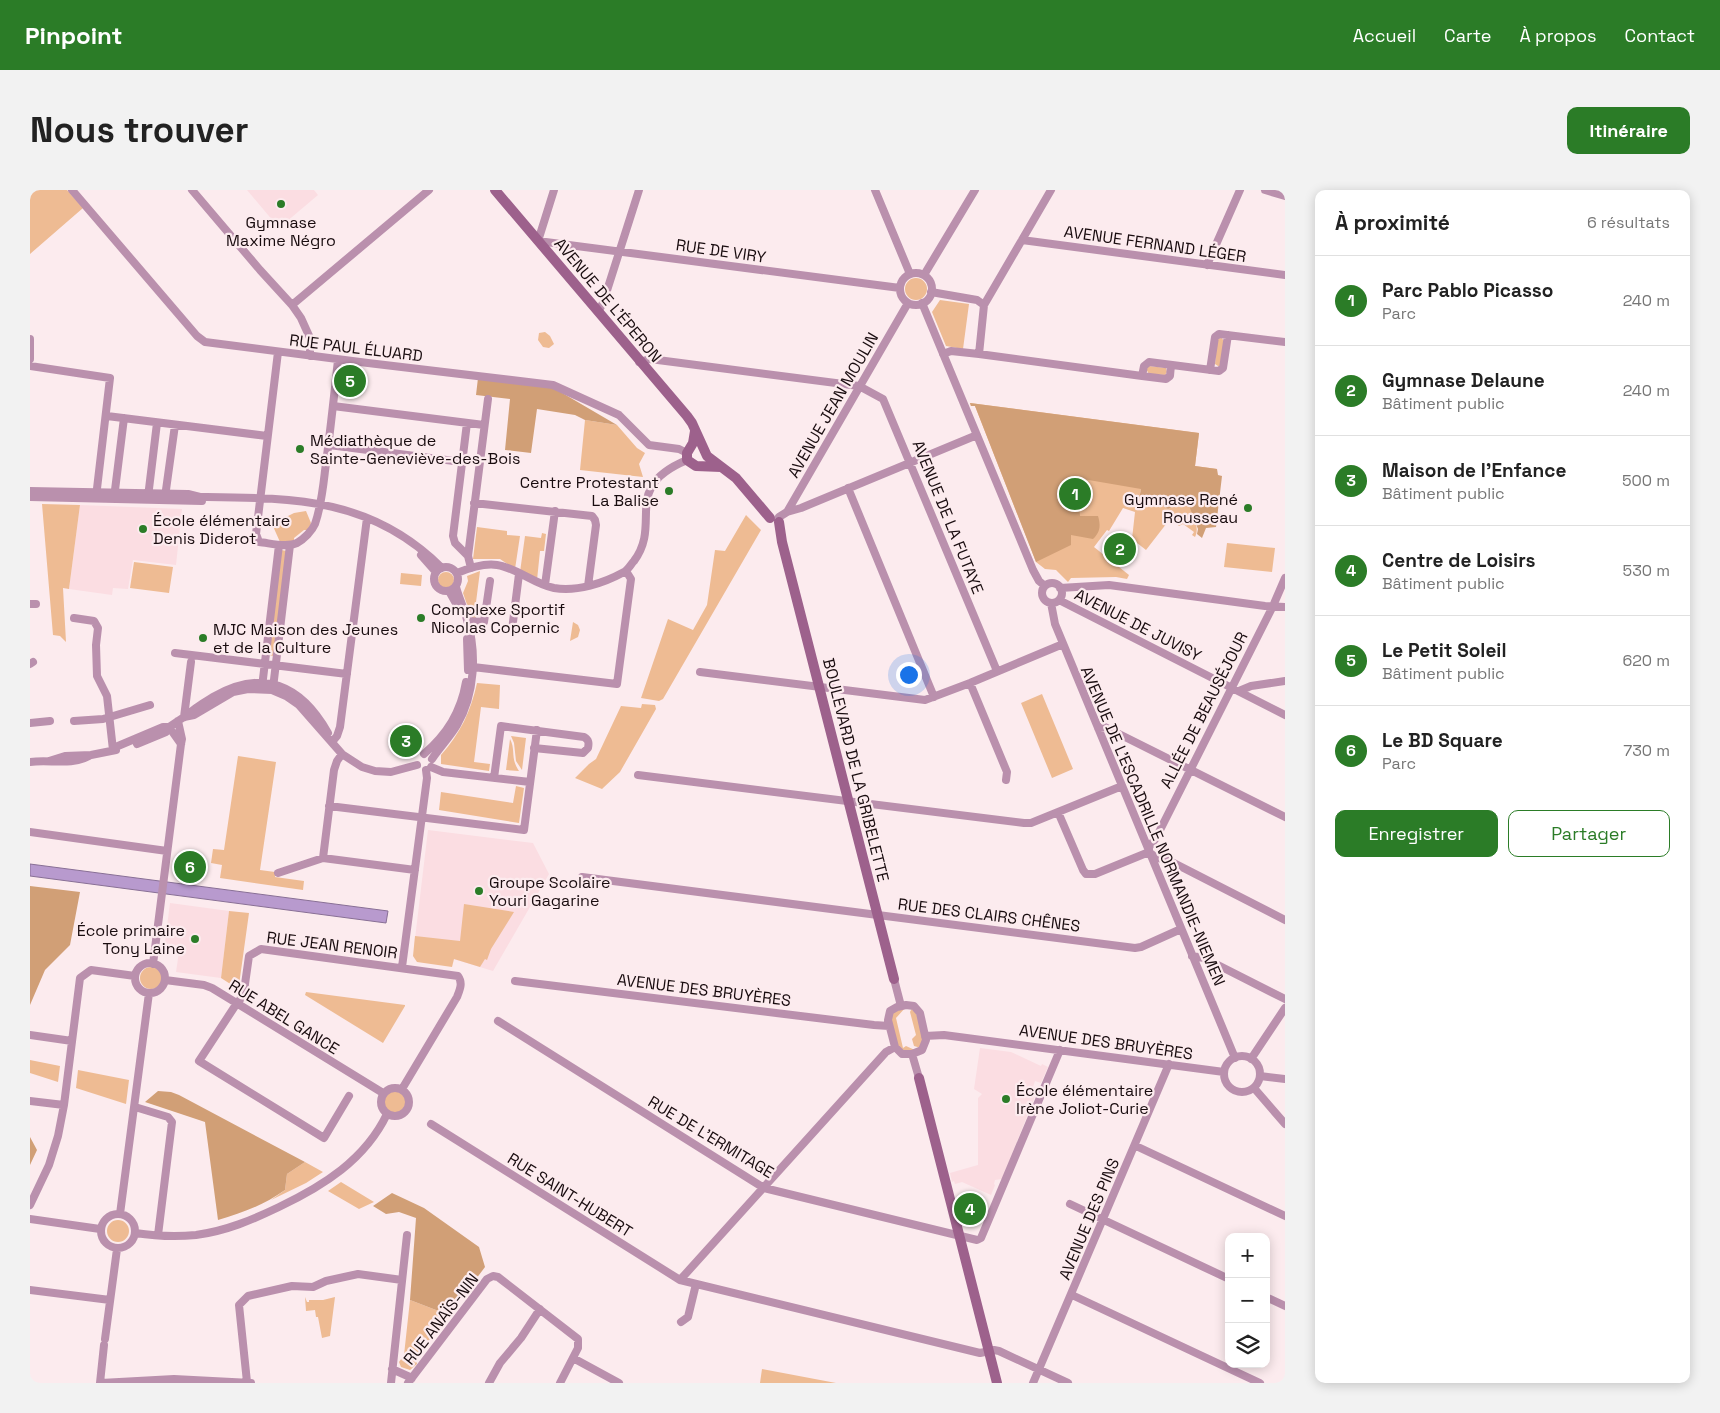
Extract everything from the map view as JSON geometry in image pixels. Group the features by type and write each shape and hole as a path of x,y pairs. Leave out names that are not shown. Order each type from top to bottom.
{"main road":[{"name":"AVENUE DE L'ÉPERON","path":"495,190 639,362 692,422 705,451 722,468 736,478 777,519"},
{"path":"695,431 693,443 688,453 692,465 722,468"},
{"path":"688,453 696,445 705,451 705,462 699,466"},
{"name":"BOULEVARD DE LA GRIBELETTE","path":"777,519 894,979"},
{"path":"919,1078 997,1383"}],"street":[{"path":"75,193 84,190"},
{"path":"192,190 265,277 292,305 308,330 311,343 310,356"},
{"path":"292,305 429,190"},
{"path":"538,241 554,190"},
{"path":"598,312 603,303 639,190"},
{"path":"875,190 910,274"},
{"path":"924,276 975,190"},
{"path":"978,354 984,305 1051,190"},
{"path":"1206,265 1240,190"},
{"path":"1265,190 1285,196"},
{"name":"RUE PAUL ÉLUARD","path":"75,193 201,340 211,344 553,385 619,415 650,445 679,449 688,453"},
{"name":"AVENUE FERNAND LÉGER","path":"1022,240 1285,275"},
{"name":"RUE DE VIRY","path":"538,241 900,288"},
{"path":"915,273 924,276 930,283 930,297 922,304 912,305 908,303 902,297 900,288 903,280 910,274 915,273"},
{"path":"931,292 977,300 984,305"},
{"name":"AVENUE JEAN MOULIN","path":"777,519 908,303"},
{"path":"922,304 1033,570 1039,581 1045,586"},
{"path":"1210,370 1215,337 1219,334 1285,342"},
{"path":"1142,376 1144,366 1149,362 1219,371 1223,368 1228,335"},
{"path":"30,339 30,359"},
{"path":"943,354 951,351 978,354 1166,380 1170,376 1171,365"},
{"path":"278,352 256,534 259,542 290,545 299,542 314,526 320,504 329,445 338,360"},
{"path":"639,362 650,359 859,386"},
{"path":"30,366 110,378 96,496"},
{"name":"AVENUE DE LA FUTAYE","path":"859,386 883,399 886,403 997,671"},
{"path":"471,568 468,556 488,399"},
{"path":"333,406 484,425"},
{"path":"107,416 268,436"},
{"path":"114,496 124,418"},
{"path":"148,497 157,422"},
{"path":"467,423 453,536 455,542 468,556"},
{"path":"165,497 175,425"},
{"path":"777,519 977,435"},
{"path":"329,445 462,462"},
{"path":"457,573 484,565 497,565 545,585 563,588 588,586 603,582 626,571 636,558 641,547 645,529 645,508 653,485 664,472 688,453"},
{"path":"848,488 934,698"},
{"path":"30,491 96,496"},
{"path":"30,497 165,497 188,494 193,498 290,499 320,504 367,520 406,537 439,570"},
{"path":"474,503 592,516 596,520 588,586"},
{"path":"545,585 555,511"},
{"path":"332,742 337,736 340,727 367,520"},
{"path":"262,686 278,544"},
{"path":"273,687 290,545"},
{"path":"417,765 418,758 438,741 454,721 466,681 468,666 466,633 452,589 458,580 457,573 448,567 439,570 434,579 436,586 441,590 452,589"},
{"name":"ALLÉE DE BEAUSÉJOUR","path":"1149,852 1149,847 1156,838 1190,769 1235,689 1284,579 1285,570"},
{"path":"473,667 617,684 631,578 626,571"},
{"path":"512,630 519,574"},
{"path":"468,621 484,622 490,581"},
{"path":"1060,588 1061,596 1055,601 1044,598 1042,592 1045,586 1053,584 1060,588 1109,585 1285,607"},
{"path":"31,761 49,761 65,756 90,755 113,750 118,746 163,727 169,727 194,708 232,687 246,683 273,687 299,705 342,754 355,763 375,771 398,771 417,765 420,768 429,765 453,732 463,714 470,693 473,650 468,621 452,589"},
{"name":"AVENUE DE L'ESCADRILLE NORMANDIE-NIEMEN","path":"1055,601 1055,624 1235,1058"},
{"name":"AVENUE DE JUVISY","path":"1055,601 1285,715"},
{"path":"74,618 94,621 98,628 96,645 97,676 107,696 113,750"},
{"path":"700,672 921,700 934,698 1063,644"},
{"path":"175,653 347,674"},
{"path":"153,964 182,739 181,719 191,662"},
{"path":"1235,689 1285,681"},
{"path":"970,683 1007,772 1006,780"},
{"path":"74,720 110,717 150,705"},
{"path":"30,723 50,721"},
{"path":"494,778 501,726 584,737 587,739 588,748 583,753 534,748"},
{"path":"169,727 181,744"},
{"path":"1098,728 1105,727 1285,817"},
{"path":"329,806 524,830 536,730"},
{"path":"323,858 334,770 342,754"},
{"path":"402,967 429,765 429,755 424,754"},
{"path":"429,765 443,772 530,782"},
{"path":"638,775 1024,823 1031,823 1122,786"},
{"path":"1058,812 1082,870 1086,874 1095,874 1149,852 1154,857 1166,859 1285,920"},
{"path":"30,832 167,851"},
{"path":"278,873 323,858 415,870"},
{"name":"RUE DES CLAIRS CHÊNES","path":"582,877 1135,948 1181,929"},
{"name":"RUE JEAN RENOIR","path":"349,1096 324,1138 199,1061 244,991 249,956 261,949 458,976 461,980 457,997 402,1090"},
{"path":"1192,956 1204,958 1285,999"},
{"path":"153,964 163,971 165,980 158,991 149,993 137,986 135,976 140,968 153,964"},
{"path":"30,1205 54,1150 64,1105 80,978 91,970 135,976"},
{"name":"BOULEVARD DE LA GRIBELETTE","path":"894,979 901,1006"},
{"name":"RUE ABEL GANCE","path":"165,980 204,985 212,988 383,1094"},
{"name":"AVENUE DES BRUYÈRES","path":"515,981 889,1026"},
{"path":"120,1214 149,993"},
{"path":"911,1005 917,1008 925,1036 924,1047 919,1052 902,1054 895,1047 889,1026 889,1013 894,1008 901,1006 911,1005"},
{"path":"1251,1060 1285,1008"},
{"name":"RUE DE L'ERMITAGE","path":"498,1021 764,1188 977,1240 981,1238 1060,1050"},
{"path":"30,1034 72,1041"},
{"name":"AVENUE DES BRUYÈRES","path":"925,1036 939,1034 1224,1072"},
{"path":"680,1280 886,1052 895,1047"},
{"path":"912,1054 919,1078"},
{"path":"1241,1057 1251,1060 1258,1067 1260,1076 1254,1088 1244,1092 1234,1090 1226,1083 1224,1072 1228,1064 1235,1058 1241,1057"},
{"name":"AVENUE DES PINS","path":"1033,1383 1170,1064"},
{"path":"1260,1076 1285,1079"},
{"path":"390,1088 402,1090 408,1096 409,1105 407,1109 396,1116 387,1114 380,1102 383,1094 390,1088"},
{"path":"1254,1088 1285,1124"},
{"path":"30,1101 64,1105"},
{"path":"135,1107 168,1118 172,1122 158,1235"},
{"path":"135,1233 181,1236 197,1235 225,1229 255,1218 298,1198 328,1180 353,1160 373,1137 387,1114"},
{"name":"RUE SAINT-HUBERT","path":"432,1124 680,1280 980,1353 999,1351 1068,1383"},
{"path":"1136,1146 1285,1216"},
{"path":"1070,1204 1227,1278"},
{"path":"120,1214 130,1219 135,1228 135,1233 134,1238 127,1246 117,1249 106,1244 100,1234 100,1229 110,1216 120,1214"},
{"path":"30,1219 100,1229"},
{"path":"391,1383 407,1235"},
{"path":"117,1249 101,1383 174,1379 251,1383"},
{"path":"247,1382 239,1305 248,1296 292,1286 313,1287 326,1281 358,1274 402,1280"},
{"name":"RUE ANAÏS-NIN","path":"410,1380 487,1279 493,1276 498,1277 578,1339 578,1348 560,1383"},
{"path":"681,1322 688,1317 696,1284"},
{"path":"30,1290 110,1300"},
{"path":"1072,1294 1260,1383"},
{"path":"1270,1299 1285,1306"},
{"path":"489,1383 500,1363 521,1338 540,1309"},
{"path":"573,1358 619,1383"},
{"path":"392,1369 410,1380"}],"shaded area":[{"path":"30,190 67,190 83,208 30,254"},
{"path":"247,190 314,190 318,195 279,228"},
{"path":"916,278 924,281 927,289 924,297 916,300 908,297 905,289 908,281"},
{"path":"940,300 969,304 963,349 946,346 932,312"},
{"path":"545,332 550,336 554,344 549,348 543,347 538,340 539,333"},
{"path":"1221,337 1224,341 1220,366 1218,366 1215,364 1217,340"},
{"path":"1149,366 1166,368 1167,372 1165,375 1149,374 1146,369"},
{"path":"478,378 552,387 617,425 585,420 575,415 537,409 531,453 505,450 510,399 476,395"},
{"path":"970,403 1199,433 1195,466 1217,469 1141,489 1139,499 1158,503 1168,509 1182,502 1188,503 1197,529 1195,537 1192,535 1194,532 1183,524 1179,526 1170,519 1146,550 1132,539 1135,512 1123,508 1109,531 1107,530 1094,547 1129,575 1127,579 1116,577 1071,578 1068,582 1056,570 1045,569 1036,562 975,406 971,406"},
{"path":"970,403 1199,433 1195,466 1217,469 1218,475 1222,476 1216,527 1206,528 1202,538 1197,534 1198,529 1188,503 1182,502 1168,509 1158,503 1139,499 1141,489 1077,478 1080,516 1098,516 1100,526 1097,534 1093,539 1071,535 1071,545 1036,562 975,406 971,406"},
{"path":"585,420 617,425 637,448 645,453 639,464 643,477 580,470"},
{"path":"42,504 80,505 69,589 63,588 66,642 60,636 53,635"},
{"path":"80,505 182,509 176,565 133,560 128,589 113,588 112,595 69,589"},
{"path":"306,511 311,523 308,530 304,530 294,538 294,541 280,542 272,524 294,513"},
{"path":"746,515 761,530 663,699 659,701 641,698 668,619 693,630 707,605 715,550 725,551"},
{"path":"477,527 507,531 507,535 520,536 515,569 500,559 473,559"},
{"path":"542,533 546,534 544,551 540,551 537,580 520,572 525,536 541,538"},
{"path":"1227,543 1275,548 1272,572 1224,567"},
{"path":"281,550 287,551 274,656 268,655"},
{"path":"134,562 173,567 169,593 130,588"},
{"path":"480,571 475,610 476,618 472,619 463,593 468,581 467,576"},
{"path":"443,572 449,572 454,577 452,586 443,588 438,583 438,577"},
{"path":"401,573 422,575 421,586 400,584"},
{"path":"573,622 578,625 580,630 578,637 570,641"},
{"path":"477,683 500,685 499,709 481,707 474,762 490,764 489,771 441,764 441,755 454,739 468,713"},
{"path":"1042,694 1073,769 1052,778 1021,703"},
{"path":"642,704 655,705 656,709 620,772 602,789 575,778 596,759 621,706 641,708"},
{"path":"511,736 526,738 522,770 516,761 514,743"},
{"path":"510,739 516,766 519,771 506,770"},
{"path":"238,756 276,762 260,870 275,872 275,877 304,881 303,890 220,878 222,865 211,863 213,849 224,850"},
{"path":"516,786 524,788 519,823 439,810 441,792 513,803"},
{"name":"Groupe Scolaire Youri Gagarine","path":"428,830 533,843 549,874 493,971 414,947"},
{"path":"176,860 206,864 205,874 175,870"},
{"path":"30,864 388,911 386,923 30,876"},
{"path":"30,886 80,892 70,945 45,970 30,1005"},
{"name":"École primaire Tony Laine","path":"170,903 229,911 221,978 176,972 179,952 164,950"},
{"path":"464,904 514,912 491,949 487,960 485,959 480,967 454,959 452,967 417,962 413,956 415,936 460,941"},
{"path":"229,911 249,913 239,985 235,987 221,978"},
{"path":"151,967 159,970 162,978 159,986 151,989 143,986 140,978 143,970"},
{"path":"306,992 405,1006 383,1043 305,995"},
{"path":"906,1007 896,1018 903,1048 906,1046 917,1051 905,1053 898,1049 890,1016 892,1013"},
{"path":"912,1008 918,1017 921,1027 921,1048 914,1046 912,1039 916,1035 910,1012"},
{"name":"École élémentaire Irène Joliot-Curie","path":"980,1048 1011,1052 1041,1066 1042,1064 1048,1067 1041,1083 1035,1081 1033,1087 1038,1089 1002,1179 995,1180 991,1195 962,1182 955,1184 954,1181 952,1182 950,1173 978,1165 978,1098 982,1094 974,1089"},
{"path":"30,1060 60,1066 58,1082 30,1073"},
{"path":"78,1070 129,1080 126,1104 76,1088"},
{"path":"158,1091 179,1095 305,1162 287,1174 285,1190 253,1208 218,1220 205,1122 145,1102"},
{"path":"395,1091 403,1094 406,1102 403,1110 395,1113 387,1110 384,1102 387,1094"},
{"path":"30,1137 37,1150 30,1165"},
{"path":"305,1162 323,1172 306,1183 271,1200 285,1190 287,1174"},
{"path":"341,1182 374,1202 359,1209 328,1191"},
{"path":"392,1193 424,1208 479,1247 485,1267 449,1315 410,1300 416,1218 399,1212 386,1214 373,1206"},
{"path":"118,1220 126,1223 129,1231 126,1239 118,1242 110,1239 107,1231 110,1223"},
{"path":"305,1297 307,1302 309,1302 309,1300 323,1300 335,1297 330,1336 322,1338 315,1310 306,1311"},
{"path":"410,1300 449,1315 416,1357 417,1364 410,1370 401,1367 399,1362 404,1355"},
{"path":"762,1369 836,1383 760,1383"}],"place":[{"name":"Gymnase Maxime Négro","path":"281,204"},
{"name":"Le Petit Soleil","path":"350,381"},
{"name":"Médiathèque de Sainte-Geneviève-des-Bois","path":"300,449"},
{"name":"Centre Protestant La Balise","path":"669,491"},
{"name":"Parc Pablo Picasso","path":"1075,494"},
{"name":"Gymnase René Rousseau","path":"1248,508"},
{"name":"École élémentaire Denis Diderot","path":"143,529"},
{"name":"Gymnase Delaune","path":"1120,549"},
{"name":"Complexe Sportif Nicolas Copernic","path":"421,618"},
{"name":"MJC Maison des Jeunes et de la Culture","path":"203,638"},
{"name":"Maison de l’Enfance","path":"406,741"},
{"name":"Le BD Square","path":"190,867"},
{"name":"Groupe Scolaire Youri Gagarine","path":"479,891"},
{"name":"École primaire Tony Laine","path":"195,939"},
{"name":"École élémentaire Irène Joliot-Curie","path":"1006,1099"},
{"name":"Centre de Loisirs","path":"970,1209"}]}
